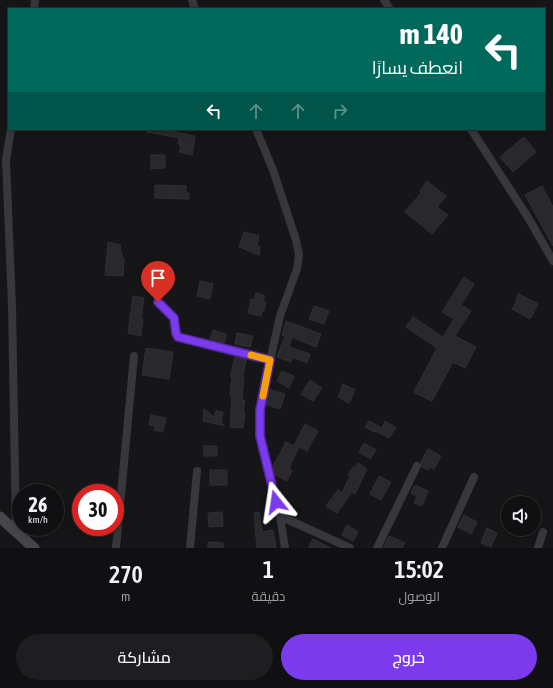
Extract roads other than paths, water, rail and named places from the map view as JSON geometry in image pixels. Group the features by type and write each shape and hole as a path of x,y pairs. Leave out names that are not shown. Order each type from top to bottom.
{"main road":[{"path":"0,517 12,528"},
{"path":"21,536 34,548"}],"street":[{"path":"11,130 6,160 12,328 15,484"},
{"path":"256,130 296,240 299,255 297,269 280,316 260,410 260,436 280,516 285,548"},
{"path":"472,130 525,213 553,261"},
{"path":"158,302 174,318 178,337 270,360"},
{"path":"116,548 134,356"},
{"path":"377,548 417,466"},
{"path":"190,548 196,471"},
{"path":"442,548 474,477"},
{"path":"280,516 350,548"},
{"path":"538,548 543,532"}]}
